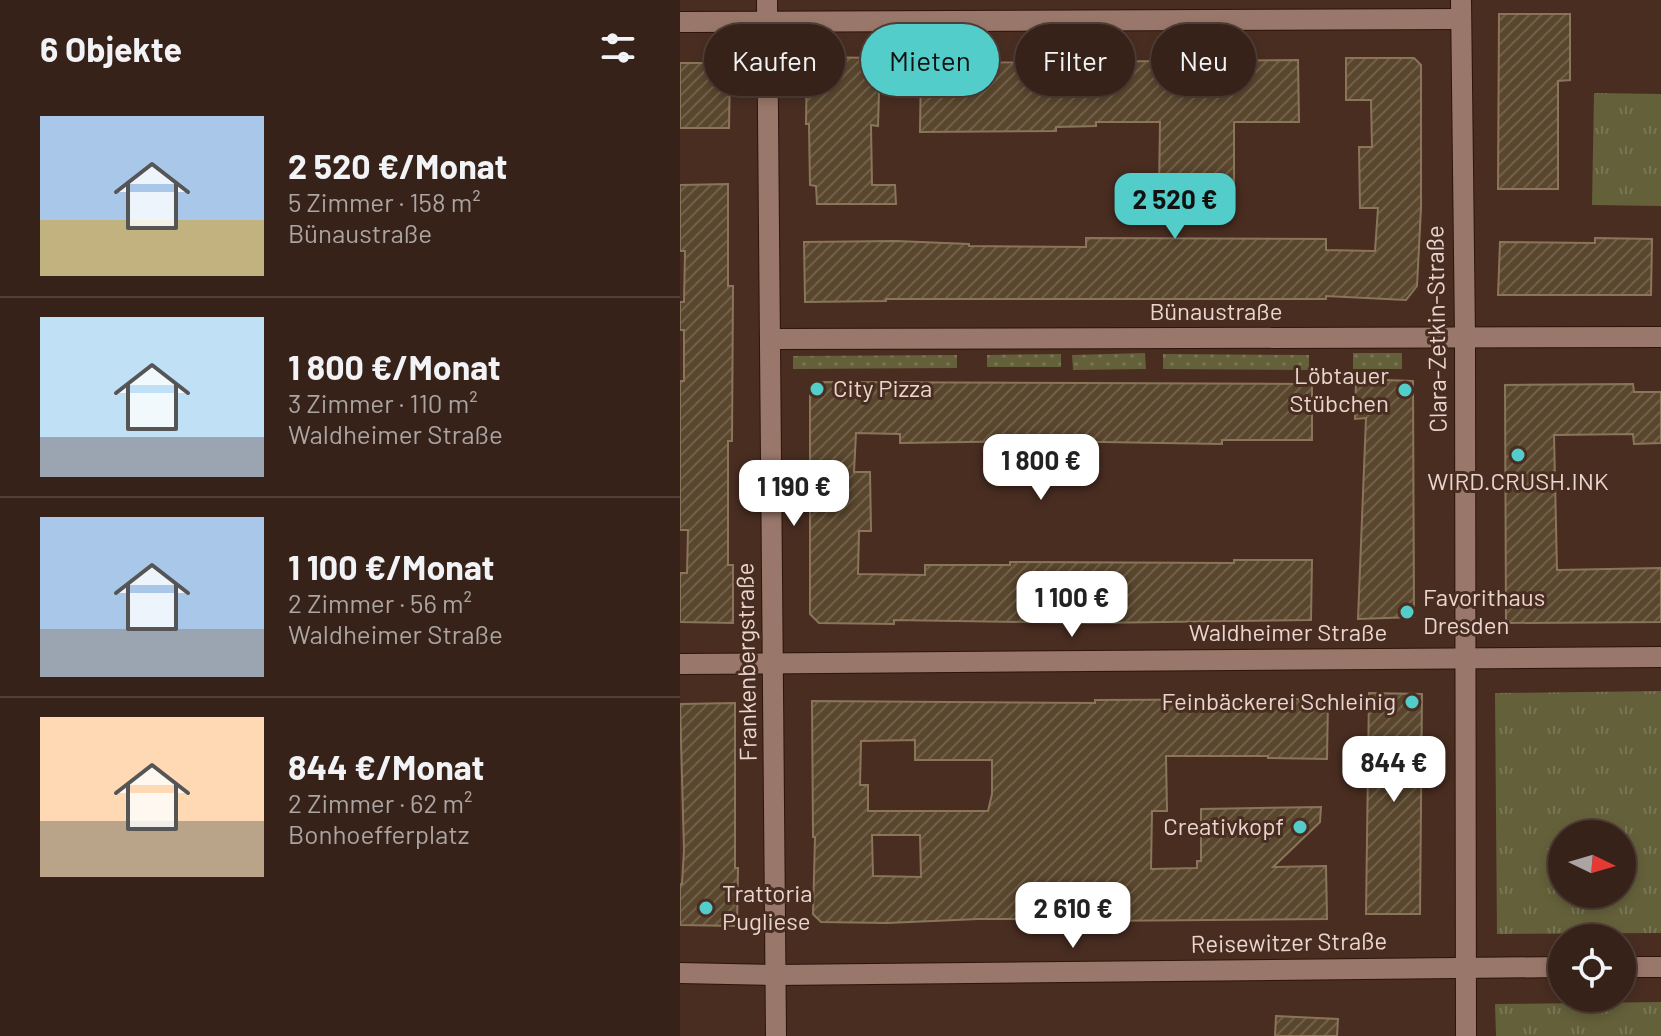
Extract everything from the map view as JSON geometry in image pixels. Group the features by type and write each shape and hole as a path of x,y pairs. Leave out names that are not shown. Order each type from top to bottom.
{"street":[{"name":"Frankenbergstraße","path":"767,0 776,1036"},
{"path":"680,22 1461,10"},
{"name":"Clara-Zetkin-Straße","path":"1461,10 1465,337 1466,1036"},
{"name":"Bünaustraße","path":"770,339 1661,337"},
{"name":"Waldheimer Straße","path":"680,664 1661,657"},
{"name":"Reisewitzer Straße","path":"680,973 776,975 1548,967"},
{"path":"1636,967 1661,967"}],"green space":[{"path":"1594,93 1661,94 1661,206 1592,205"},
{"path":"1145,353 1146,369 1073,370 1072,355"},
{"path":"1353,353 1402,353 1402,369 1353,369"},
{"path":"1061,354 1061,367 987,367 987,355"},
{"path":"1163,354 1309,355 1309,370 1163,369"},
{"path":"957,355 957,368 793,369 793,356"},
{"path":"1661,691 1661,933 1636,933 1636,924 1548,924 1548,934 1497,934 1495,693"},
{"path":"1636,1002 1661,1002 1661,1036 1496,1036 1495,1004 1548,1003 1548,1012 1636,1012"}],"building":[{"path":"1499,14 1570,14 1570,80 1558,81 1558,189 1498,189"},
{"path":"845,58 861,58 861,96 879,96 878,126 871,125 872,185 895,185 896,204 817,204 816,186 810,185 809,124 806,124 806,96 845,96"},
{"path":"1346,58 1414,58 1421,65 1421,208 1417,286 1406,300 1326,296 1326,299 886,299 805,302 804,242 896,241 969,246 1086,247 1086,238 1326,239 1326,250 1375,251 1378,208 1360,208 1359,147 1372,147 1371,100 1346,100"},
{"path":"1256,60 1298,60 1299,122 1234,122 1234,191 1159,191 1160,122 1096,122 1096,126 1056,127 1056,131 920,132 921,96 999,96 999,62 1015,62 1015,96 1135,96 1135,61 1151,61 1151,96 1256,96"},
{"path":"680,63 704,63 704,96 729,96 729,128 680,128"},
{"path":"728,184 728,286 733,286 728,565 733,565 733,623 680,622 680,573 687,573 688,530 680,530 680,381 684,381 684,330 680,330 680,302 684,302 685,251 680,251 680,185"},
{"path":"1595,238 1652,239 1651,295 1498,295 1500,242 1595,243"},
{"path":"1356,379 1413,381 1414,617 1358,619 1366,418 1355,419"},
{"path":"816,382 1312,384 1312,440 1222,440 1222,444 1042,441 900,443 900,434 856,433 854,472 870,472 871,531 859,531 858,574 925,575 925,565 1010,565 1010,562 1234,563 1234,560 1312,560 1311,620 1091,623 894,620 894,624 819,623 810,614 810,387"},
{"path":"1633,384 1634,392 1661,392 1661,443 1634,444 1633,434 1554,435 1557,570 1661,568 1661,622 1506,623 1505,385"},
{"path":"1369,693 1422,694 1420,914 1366,914"},
{"path":"1328,699 1327,759 1166,756 1167,811 1152,811 1151,869 1197,868 1197,861 1201,861 1201,809 1321,807 1320,822 1273,867 1326,866 1327,919 978,919 887,923 821,922 813,914 812,701 1095,703 1095,700","holes":["915,740 915,760 992,760 992,794 988,811 868,811 868,785 860,785 861,741","872,835 920,835 921,877 873,876"]},
{"path":"735,703 737,926 680,925 684,850 680,704"},
{"path":"1276,1016 1338,1019 1337,1036 1275,1036"}],"place":[{"name":"City Pizza","path":"817,389"},
{"name":"Löbtauer Stübchen","path":"1405,390"},
{"name":"WIRD.CRUSH.INK","path":"1518,455"},
{"name":"Favorithaus Dresden","path":"1407,612"},
{"name":"Feinbäckerei Schleinig","path":"1412,702"},
{"name":"Creativkopf","path":"1300,827"},
{"name":"Trattoria Pugliese","path":"706,908"}]}
